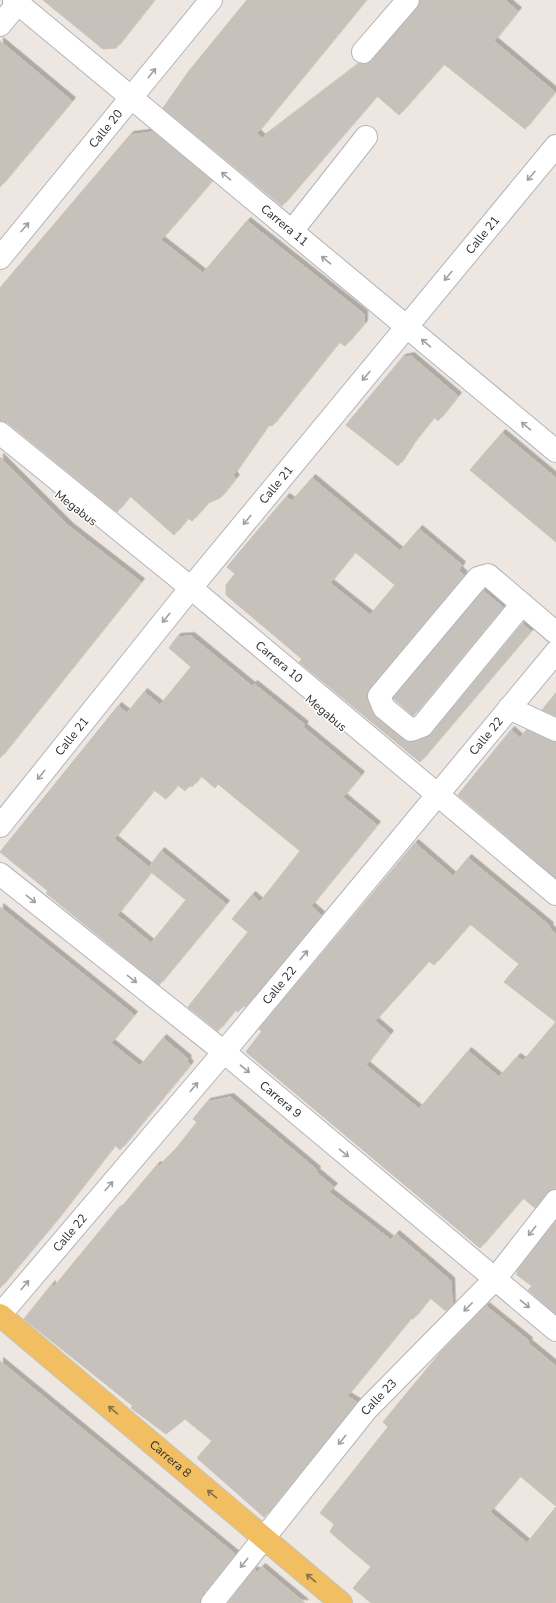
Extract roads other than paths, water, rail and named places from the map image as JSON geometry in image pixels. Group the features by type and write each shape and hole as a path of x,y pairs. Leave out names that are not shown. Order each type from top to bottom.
{"main road":[{"name":"Carrera 8","path":"0,1315 341,1603"}],"street":[{"name":"Calle 20","path":"0,258 211,0"},
{"path":"362,52 408,0"},
{"name":"Carrera 11","path":"16,2 556,451"},
{"path":"0,25 16,2"},
{"path":"292,231 366,137"},
{"name":"Calle 21","path":"0,826 188,591 556,146"},
{"path":"0,433 188,591"},
{"name":"Megabus","path":"0,448 188,591 434,798 556,907"},
{"path":"522,604 422,726 411,730 384,708 379,696 478,578 488,575 556,632"},
{"name":"Calle 22","path":"0,1315 224,1052 556,652"},
{"path":"509,708 556,730"},
{"path":"434,798 556,894"},
{"name":"Carrera 9","path":"0,874 224,1052 556,1330"},
{"name":"Calle 23","path":"212,1603 367,1409 495,1279 556,1201"}]}
